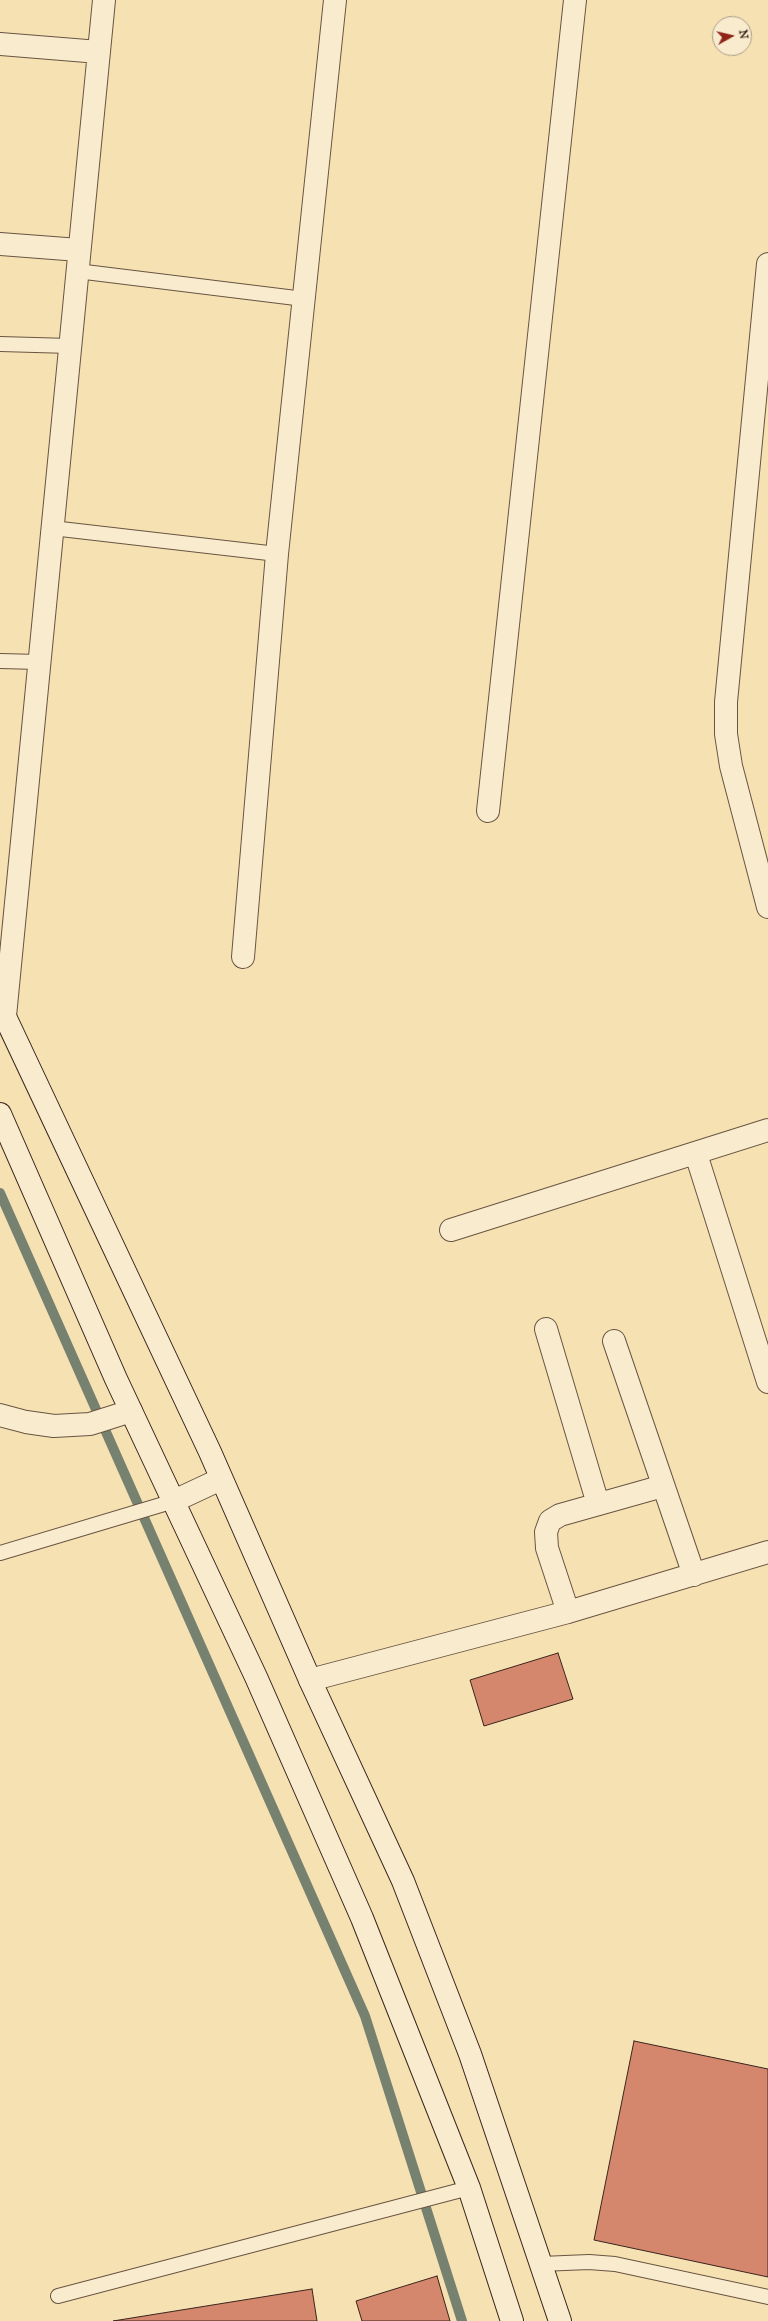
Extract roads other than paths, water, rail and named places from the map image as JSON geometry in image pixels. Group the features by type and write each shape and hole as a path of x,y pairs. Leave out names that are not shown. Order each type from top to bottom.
{"street":[{"path":"104,0 39,662 2,1011 221,1478 310,1680 403,1881 470,2054 560,2321"},
{"path":"243,958 277,554 335,0"},
{"path":"488,811 575,0"},
{"path":"0,44 99,52"},
{"path":"0,244 78,261"},
{"path":"768,264 726,702 726,721 731,766 768,906"},
{"path":"0,1114 124,1414 165,1504 256,1677 362,1918 469,2188 512,2321"},
{"path":"451,1230 696,1154 768,1130"},
{"path":"696,1154 768,1382"},
{"path":"546,1329 598,1504"},
{"path":"614,1341 694,1575"},
{"path":"0,1415 26,1422 54,1426 90,1424 124,1414"},
{"path":"165,1504 221,1478"},
{"path":"568,1612 547,1548 546,1532 550,1522 560,1515 663,1486"},
{"path":"310,1680 568,1612 768,1552"}],"lane":[{"path":"78,261 304,298"},
{"path":"0,344 70,346"},
{"path":"52,528 277,554"},
{"path":"0,661 39,662"},
{"path":"0,1553 165,1504"},
{"path":"58,2296 469,2188"},
{"path":"541,2264 589,2262 615,2264 768,2297"}],"waterway":[{"path":"0,1193 365,2016 462,2321"}]}
